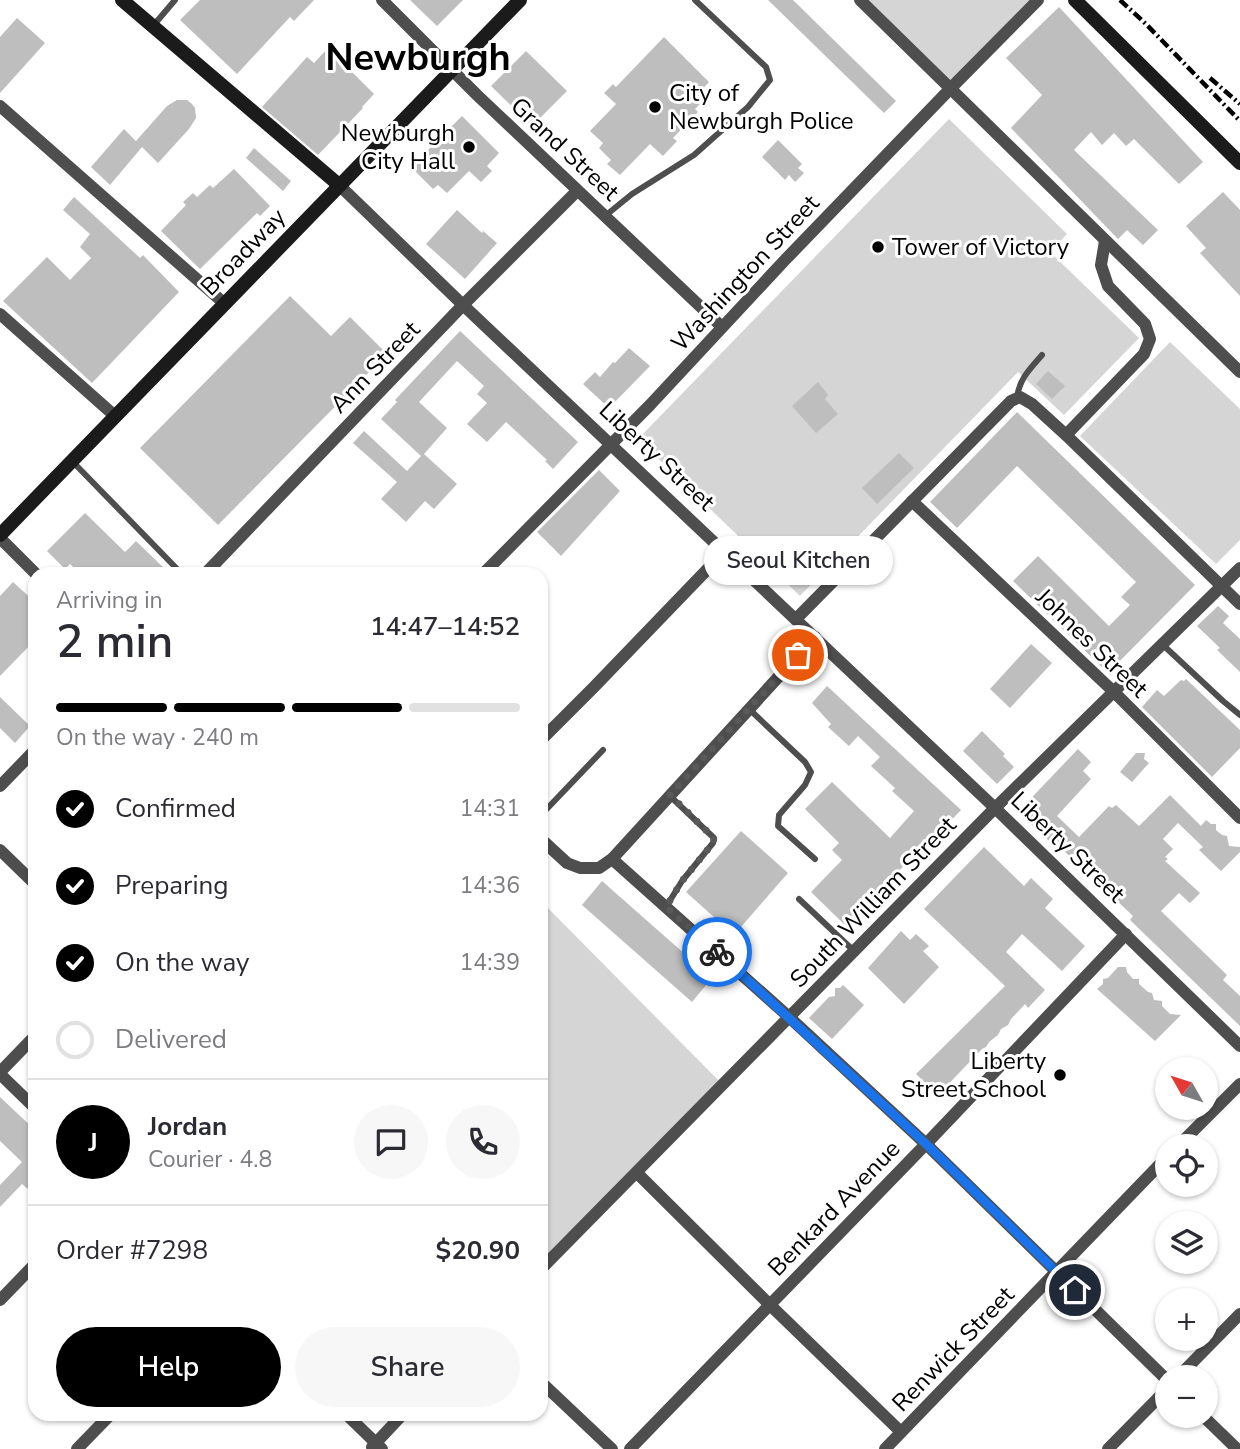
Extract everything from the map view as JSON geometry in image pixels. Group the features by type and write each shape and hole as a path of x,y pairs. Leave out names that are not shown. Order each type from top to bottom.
{"street":[{"name":"Liberty Street","path":"122,0 339,186 995,808 1240,1046"},
{"name":"Grand Street","path":"382,0 577,191 722,327"},
{"name":"Broadway","path":"0,536 520,0"},
{"path":"859,0 1240,372"},
{"name":"Washington Street","path":"490,567 650,405 1038,0"},
{"path":"1075,0 1240,163"},
{"path":"0,106 225,304"},
{"name":"Ann Street","path":"212,567 463,305 577,191"},
{"path":"1066,435 1144,354 1150,339 1145,324 1108,286 1101,265 1105,241"},
{"path":"0,314 116,416"},
{"path":"796,619 1011,401 1020,397 1032,404 1066,435 1240,604"},
{"name":"Johnes Street","path":"912,501 1114,692 1240,818"},
{"path":"0,536 29,567"},
{"path":"548,733 724,551"},
{"name":"South William Street","path":"548,1262 995,808 1240,568"},
{"path":"548,845 567,863 580,868 599,868 612,859 815,637"},
{"path":"0,786 28,757"},
{"path":"0,850 28,877"},
{"path":"612,859 926,1144 1155,1368"},
{"name":"Benkard Avenue","path":"630,1449 1126,934"},
{"path":"28,1043 0,1073 28,1101"},
{"path":"1190,1134 1240,1084"},
{"name":"Renwick Street","path":"885,1449 1155,1170"},
{"path":"637,1173 901,1432"},
{"path":"0,1300 28,1271"},
{"path":"1190,1365 1240,1314"},
{"path":"548,1389 612,1449"},
{"path":"1108,1449 1155,1401"},
{"path":"76,1449 104,1421"},
{"path":"352,1421 376,1447 397,1421"},
{"path":"1215,1428 1237,1449"}],"lane":[{"path":"153,26 175,0"},
{"path":"605,216 632,194 694,155 748,107 770,80 766,66 695,0"},
{"path":"1017,398 1018,387 1024,375 1042,355"},
{"path":"72,461 175,567"},
{"path":"1163,645 1240,715"},
{"path":"750,709 805,762 811,772 805,785 779,815 778,826 815,859"},
{"path":"548,808 603,750"},
{"path":"666,907 714,838 670,795"},
{"path":"799,899 854,951"}],"shaded area":[{"path":"860,0 1038,0 951,88"},
{"path":"949,119 1067,234 1050,252 1139,338 1064,415 1018,372 800,596 638,439"},
{"path":"1170,342 1240,409 1240,540 1216,564 1080,436"},
{"path":"548,908 723,1085 548,1264"}],"building":[{"path":"200,0 314,0 294,21 290,17 237,74 180,20"},
{"path":"410,0 463,0 437,26"},
{"path":"768,0 793,0 896,101 884,113"},
{"path":"1059,7 1203,162 1179,184 1134,139 1126,146 1114,133 1102,145 1091,132 1074,150 1158,230 1143,245 1127,230 1118,239 1011,128 1042,95 1006,58"},
{"path":"17,18 45,43 0,93 0,37"},
{"name":"City of Newburgh Police","path":"664,37 709,82 698,94 704,100 695,109 698,112 673,138 677,141 663,156 650,144 620,175 607,164 611,160 599,148 603,143 590,131 616,104 604,93 613,84 616,87"},
{"path":"328,48 374,94 318,155 262,107 307,57 314,63"},
{"path":"526,51 567,91 532,126 491,86"},
{"path":"177,100 187,100 195,108 196,118 189,129 158,163 142,147 110,185 91,167 124,129 136,141 167,106"},
{"path":"462,116 499,153 487,166 492,171 481,182 469,171 447,193 438,185 433,189 411,167"},
{"path":"778,140 802,164 798,168 804,173 795,182 789,175 785,180 762,157"},
{"path":"254,148 291,181 283,191 246,158"},
{"path":"234,169 270,206 260,216 257,213 200,269 161,231 186,205 183,202 193,193 197,197 210,185 213,188"},
{"path":"1223,192 1240,210 1240,296 1200,253 1206,248 1186,226"},
{"path":"74,197 140,258 143,255 179,292 92,383 3,301 47,257 70,280 91,258 80,247 90,234 63,210"},
{"path":"457,210 497,243 465,279 426,244"},
{"path":"290,296 331,336 350,317 387,354 218,525 140,448"},
{"path":"460,331 578,442 553,469 545,461 547,460 506,422 487,442 467,424 487,403 477,394 484,386 457,361 419,402 447,428 424,454 457,484 434,509 425,501 406,522 381,499 397,482 353,443 364,431 407,471 421,456 381,419 397,402 395,400"},
{"path":"629,348 650,366 609,408 583,384 595,372 600,377"},
{"path":"1048,371 1065,386 1052,399 1036,384"},
{"path":"818,382 828,395 825,399 838,414 816,433 792,406"},
{"path":"1017,412 1195,585 1108,673 1013,581 1038,556 1109,626 1130,605 1121,597 1136,582 1017,466 957,528 930,502"},
{"path":"899,453 914,468 877,504 862,488"},
{"path":"599,470 620,491 561,556 537,532"},
{"path":"85,513 125,552 136,541 163,567 73,567 70,564 63,567 47,551"},
{"path":"13,582 28,596 28,647 0,676 0,596"},
{"path":"1218,606 1229,616 1223,623 1240,639 1240,672 1197,626"},
{"path":"1031,644 1052,663 1010,708 990,689"},
{"path":"1186,679 1240,730 1240,748 1212,777 1142,707 1157,690 1164,696 1181,680"},
{"path":"827,686 961,810 846,926 811,892 842,860 832,850 839,843 805,809 832,782 890,838 914,811 892,791 895,788 871,766 880,757 858,736 849,746 828,727 831,724 812,703"},
{"path":"0,697 28,724 28,728 15,743 0,728"},
{"path":"982,731 1014,767 997,784 963,751"},
{"path":"1078,749 1091,762 1083,771 1091,779 1057,816 1079,837 1109,806 1112,808 1116,805 1139,826 1170,795 1201,826 1206,820 1216,824 1216,830 1227,836 1229,846 1240,847 1240,852 1221,871 1199,850 1203,847 1178,823 1163,839 1173,849 1165,857 1168,859 1165,861 1200,893 1190,903 1179,893 1161,911 1227,975 1223,980 1240,996 1240,1026 1130,920 1133,916 1018,812"},
{"path":"1136,753 1145,753 1144,759 1149,763 1132,782 1120,772"},
{"path":"741,831 788,873 734,935 686,892"},
{"path":"984,847 1024,886 1031,878 1053,899 1045,908 1085,946 1062,971 1022,934 1006,952 1045,990 1028,1008 1025,1004 1008,1025 1001,1029 938,1095 916,1074 1005,986 924,909"},
{"path":"602,881 712,978 692,1002 582,905"},
{"path":"901,931 910,940 916,934 929,946 923,951 939,967 904,1004 868,968"},
{"path":"1118,967 1126,967 1133,979 1139,979 1139,984 1152,993 1154,1000 1162,1001 1162,1006 1170,1014 1181,1015 1155,1041 1097,989 1103,984 1103,979 1108,978"},
{"path":"843,985 864,1005 832,1039 809,1018 829,997 835,996 835,988"},
{"path":"0,1097 28,1123 28,1189 22,1184 0,1207 0,1185 22,1162 0,1141"}],"railway":[{"path":"1120,0 1240,121"},
{"path":"1210,78 1240,104"}],"way so far":[{"path":"717,952 666,907 714,838 670,795 798,655"}],"place":[{"name":"City of Newburgh Police","path":"655,107"},
{"name":"Newburgh City Hall","path":"469,147"},
{"name":"Tower of Victory","path":"878,247"},
{"name":"Seoul Kitchen","path":"798,655"},
{"name":"Liberty Street School","path":"1060,1075"}],"district":[{"name":"Newburgh","path":"418,57"}],"route":[{"path":"717,952 926,1144 1075,1290"}]}
